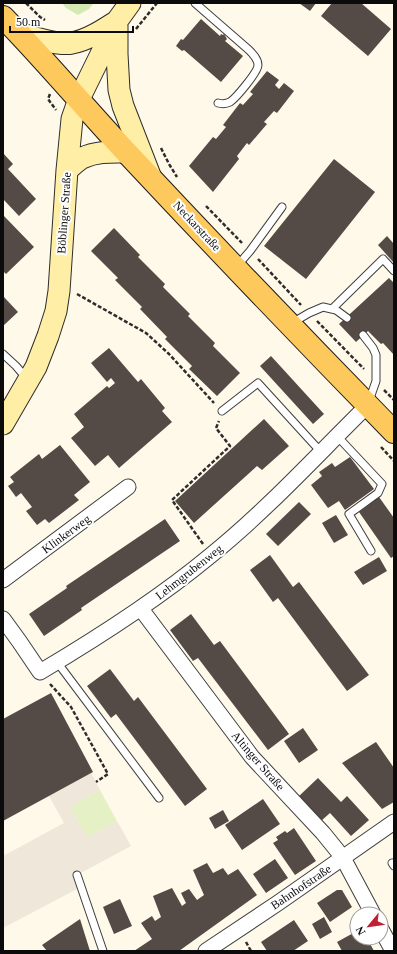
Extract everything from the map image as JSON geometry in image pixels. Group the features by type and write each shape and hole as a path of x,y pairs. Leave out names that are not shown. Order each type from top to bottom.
{"main road":[{"name":"Böblinger Straße","path":"3,424 36,367 56,311 59,291 67,170 72,123 79,99 117,21 130,3"},
{"name":"Neckarstraße","path":"3,17 235,267 394,432"},
{"path":"19,33 54,42 71,44 97,34 117,21"},
{"path":"117,21 116,54 119,90 123,106 152,178"},
{"path":"67,170 81,159 96,153 127,152"}],"street":[{"name":"Lehmgrubenweg","path":"40,672 141,609 212,555 256,516 368,405"},
{"name":"Klinkerweg","path":"3,580 128,487"},
{"name":"Altinger Straße","path":"141,609 252,757 323,833 343,858 369,906"},
{"path":"3,619 40,672"},
{"name":"Bahnhofstraße","path":"206,951 394,822"}],"lane":[{"path":"195,3 249,50 254,55 258,64 257,69 251,78 234,98 228,103 218,103"},
{"path":"235,267 250,251 282,207"},
{"path":"332,309 383,259 394,271"},
{"path":"289,324 323,307 336,310 346,318"},
{"path":"363,335 373,348 376,355 376,381 368,405"},
{"path":"369,344 375,338"},
{"path":"3,354 29,380"},
{"path":"222,411 258,383 321,452"},
{"path":"337,436 382,484 378,493 349,514 371,551"},
{"path":"57,662 159,798"},
{"path":"77,875 103,951"}],"path":[{"path":"26,3 40,17 48,22"},
{"path":"59,291 77,294 146,333 169,354 222,411 216,428 230,446 172,500 212,555"},
{"path":"40,672 71,707 108,774 96,782"}],"green space":[{"path":"62,3 94,3 89,9 78,15 66,8"},
{"path":"100,790 117,821 87,837 70,807"}],"shaded area":[{"path":"91,773 100,790 70,807 87,837 117,821 131,846 77,875 77,889 3,928 3,856 64,823 49,796"}],"building":[{"path":"299,3 316,3 310,11"},
{"path":"332,3 361,3 391,29 368,56 321,16"},
{"path":"201,19 220,36 221,34 224,34 227,39 225,41 243,56 221,82 184,50 182,51 176,46"},
{"path":"267,71 279,80 275,85 279,89 284,83 294,91 277,113 274,111 264,122 267,124 249,145 247,143 237,156 239,159 213,192 189,166 213,137 216,139 226,127 223,125 240,103 243,105 253,94 250,92"},
{"path":"3,153 13,164 8,169 36,199 19,216 3,199"},
{"path":"334,159 375,192 306,279 264,246"},
{"path":"4,216 34,247 6,274 3,271"},
{"path":"114,228 140,255 138,257 165,284 163,287 190,314 188,316 215,343 213,346 240,373 217,396 189,369 192,366 165,339 167,337 140,309 142,307 115,280 118,278 91,251"},
{"path":"387,236 394,244 394,263 378,245"},
{"path":"389,278 394,283 394,355 383,343 381,344 368,331 356,342 339,324"},
{"path":"3,296 18,312 3,326"},
{"path":"109,348 138,382 141,379 165,408 162,411 172,422 119,468 108,455 95,466 71,438 84,427 74,414 107,386 109,388 115,383 111,378 107,382 91,363"},
{"path":"271,356 324,414 313,424 260,366"},
{"path":"264,419 289,446 262,470 257,466 194,523 175,501"},
{"path":"60,445 90,482 74,495 79,500 49,523 45,519 37,525 26,511 32,507 21,493 16,497 8,486 14,482 10,477 39,454 42,459"},
{"path":"350,457 374,489 345,510 339,501 328,508 311,485 322,476 319,472 332,463 335,467"},
{"path":"379,497 394,518 394,556 391,558 359,512"},
{"path":"299,502 311,514 278,546 266,534"},
{"path":"336,515 348,535 334,543 322,523"},
{"path":"165,519 180,541 81,608 82,610 44,636 29,614 67,588 66,586"},
{"path":"270,555 293,587 299,582 369,675 347,691 278,598 273,602 250,570"},
{"path":"379,557 387,571 363,585 354,572"},
{"path":"191,614 214,645 220,641 289,734 268,750 198,658 193,661 170,630"},
{"path":"110,669 134,701 138,697 207,789 185,806 116,714 111,718 87,686"},
{"path":"51,693 93,772 3,821 3,719"},
{"path":"303,728 318,750 299,763 284,741"},
{"path":"376,742 394,768 394,802 382,809 342,763"},
{"path":"318,778 341,802 347,796 369,820 351,836 330,813 321,821 298,797"},
{"path":"263,799 280,824 242,850 225,825"},
{"path":"223,810 229,821 215,829 209,818"},
{"path":"294,828 316,861 295,875 273,843 278,840 276,837 285,831 287,833"},
{"path":"275,859 288,878 266,893 253,874"},
{"path":"207,863 213,873 223,868 228,875 238,869 257,895 179,951 134,951 152,939 141,923 152,916 155,921 161,917 153,896 172,888 182,906 186,903 181,893 189,889 197,900 204,895 193,870"},
{"path":"337,890 342,890 351,906 349,906 349,909 330,922 317,903"},
{"path":"120,899 132,926 114,934 103,907"},
{"path":"324,917 332,932 320,939 312,924"},
{"path":"80,919 90,951 47,951 42,945"},
{"path":"294,920 308,941 293,951 267,951 261,942"},
{"path":"349,935 349,946 371,946 374,951 342,951 337,942"}]}
